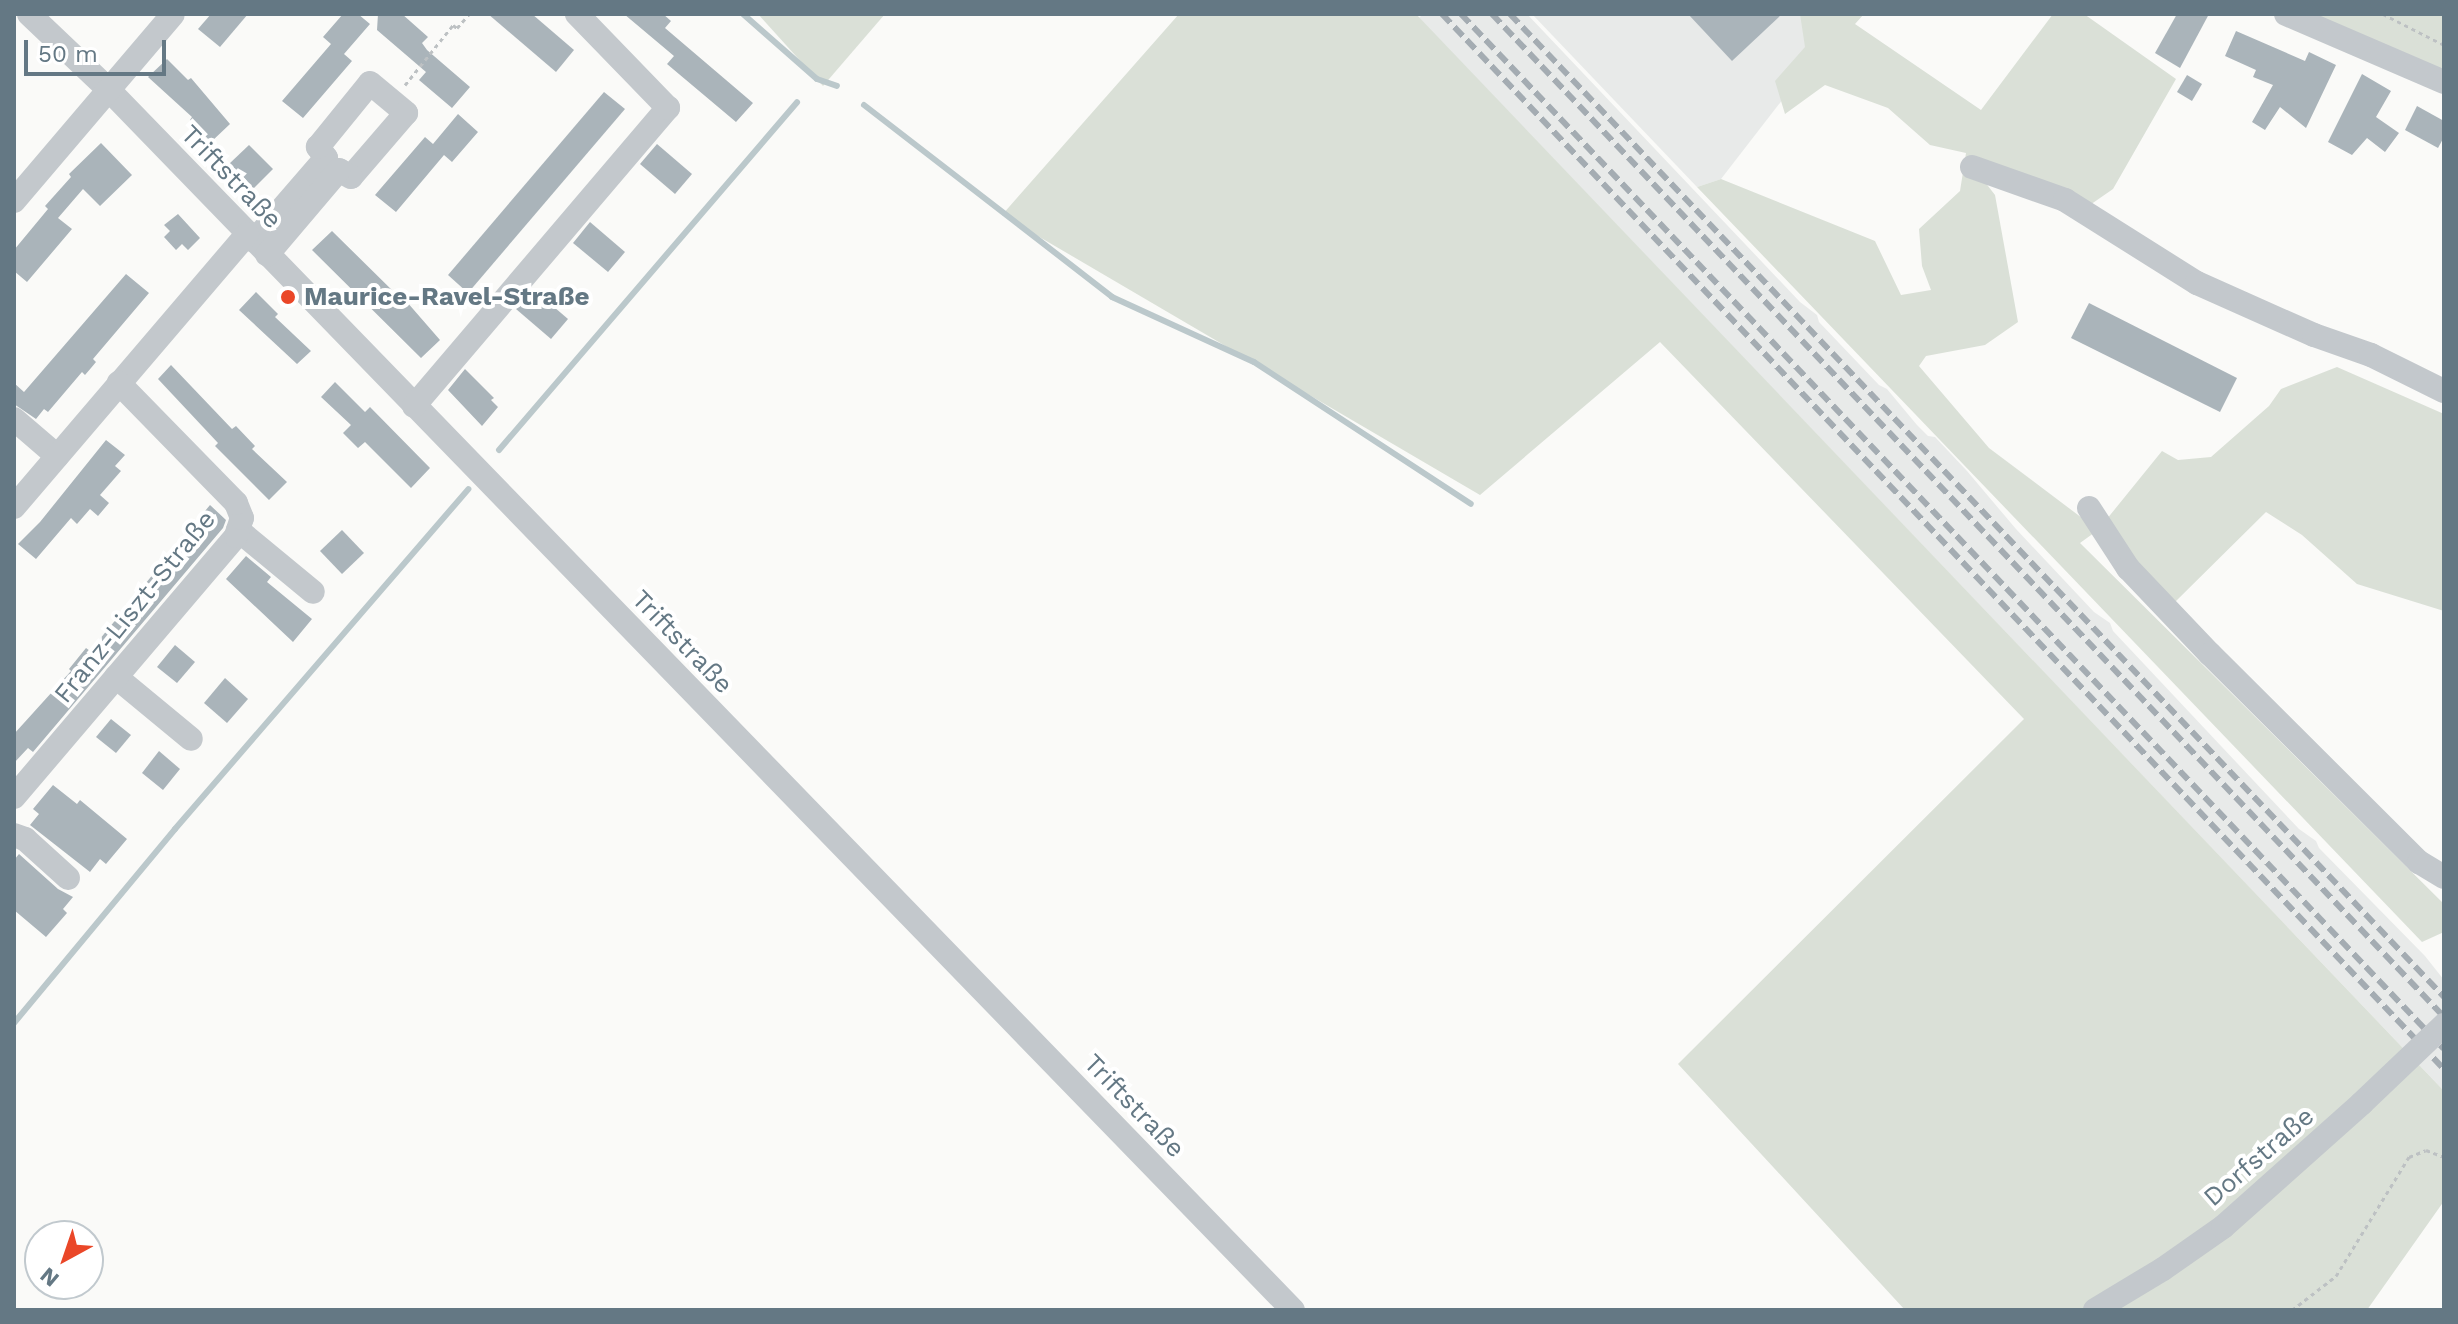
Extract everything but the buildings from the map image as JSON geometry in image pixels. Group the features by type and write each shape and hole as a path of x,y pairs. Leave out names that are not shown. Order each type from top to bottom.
{"street":[{"name":"Triftstraße","path":"29,14 109,90 1293,1310"},
{"path":"14,201 173,14"},
{"path":"414,406 668,108 577,14"},
{"path":"2286,14 2444,82"},
{"path":"370,83 406,113 351,177 332,164 318,147 370,83"},
{"path":"14,507 119,383 332,164"},
{"path":"1972,167 2065,200 2197,283 2314,335 2371,355 2444,391"},
{"name":"Franz-Liszt-Straße","path":"14,797 238,530 242,518 236,503 119,383"},
{"path":"14,419 57,456"},
{"path":"2089,508 2128,568 2210,654 2419,862 2444,877"},
{"path":"238,530 313,592"},
{"path":"116,677 191,739"},
{"path":"14,835 25,839 68,878"},
{"name":"Dorfstraße","path":"2095,1310 2163,1269 2223,1227 2444,1025"}],"path":[{"path":"392,101 453,25 457,28 469,14"},
{"path":"2383,14 2444,45"},
{"path":"2292,1310 2336,1276 2409,1157 2426,1150 2444,1157"}],"shaded area":[{"path":"758,14 885,14 823,86"},
{"path":"1179,14 1416,14 2444,1091 2444,1201 2367,1310 1905,1310 1678,1064 2024,719 1660,342 1480,495 1002,215"},
{"path":"1423,14 1527,14 1800,302 1817,315 1819,322 1879,385 1887,389 1917,425 1928,436 1935,437 2016,529 2094,612 2110,623 2113,631 2299,829 2316,841 2319,848 2425,956 2444,980 2444,1091 1419,18"},
{"path":"1532,14 1813,14 1817,55 1721,179 1697,187"},
{"path":"1800,14 1864,14 1855,24 1981,110 2053,14 2084,14 2176,79 2113,189 2087,207 1978,173 1995,195 2018,322 1985,345 1926,356 1919,366 1989,448 2098,530 2080,543 2444,904 2444,932 2422,942 1697,187 1721,179 1875,241 1901,295 1931,290 1922,266 1919,229 1960,191 1966,153 1930,145 1888,108 1825,85 1785,114 1775,81 1805,47"},
{"path":"2309,14 2444,14 2444,72"},
{"path":"2337,367 2444,414 2444,611 2357,584 2302,535 2266,512 2174,603 2098,530 2162,451 2178,460 2211,457 2269,406 2281,389"}],"waterway":[{"path":"743,14 817,79 837,86"},
{"path":"499,450 797,102"},
{"path":"864,105 1112,297 1254,362 1471,504"},
{"path":"14,1023 175,829 468,489"}],"railway":[{"path":"1442,14 2444,1069"},
{"path":"1461,14 2444,1049"},
{"path":"1492,14 2444,1017"},
{"path":"1510,14 2444,997"}],"place":[{"name":"Maurice-Ravel-Straße","path":"288,297"}]}
